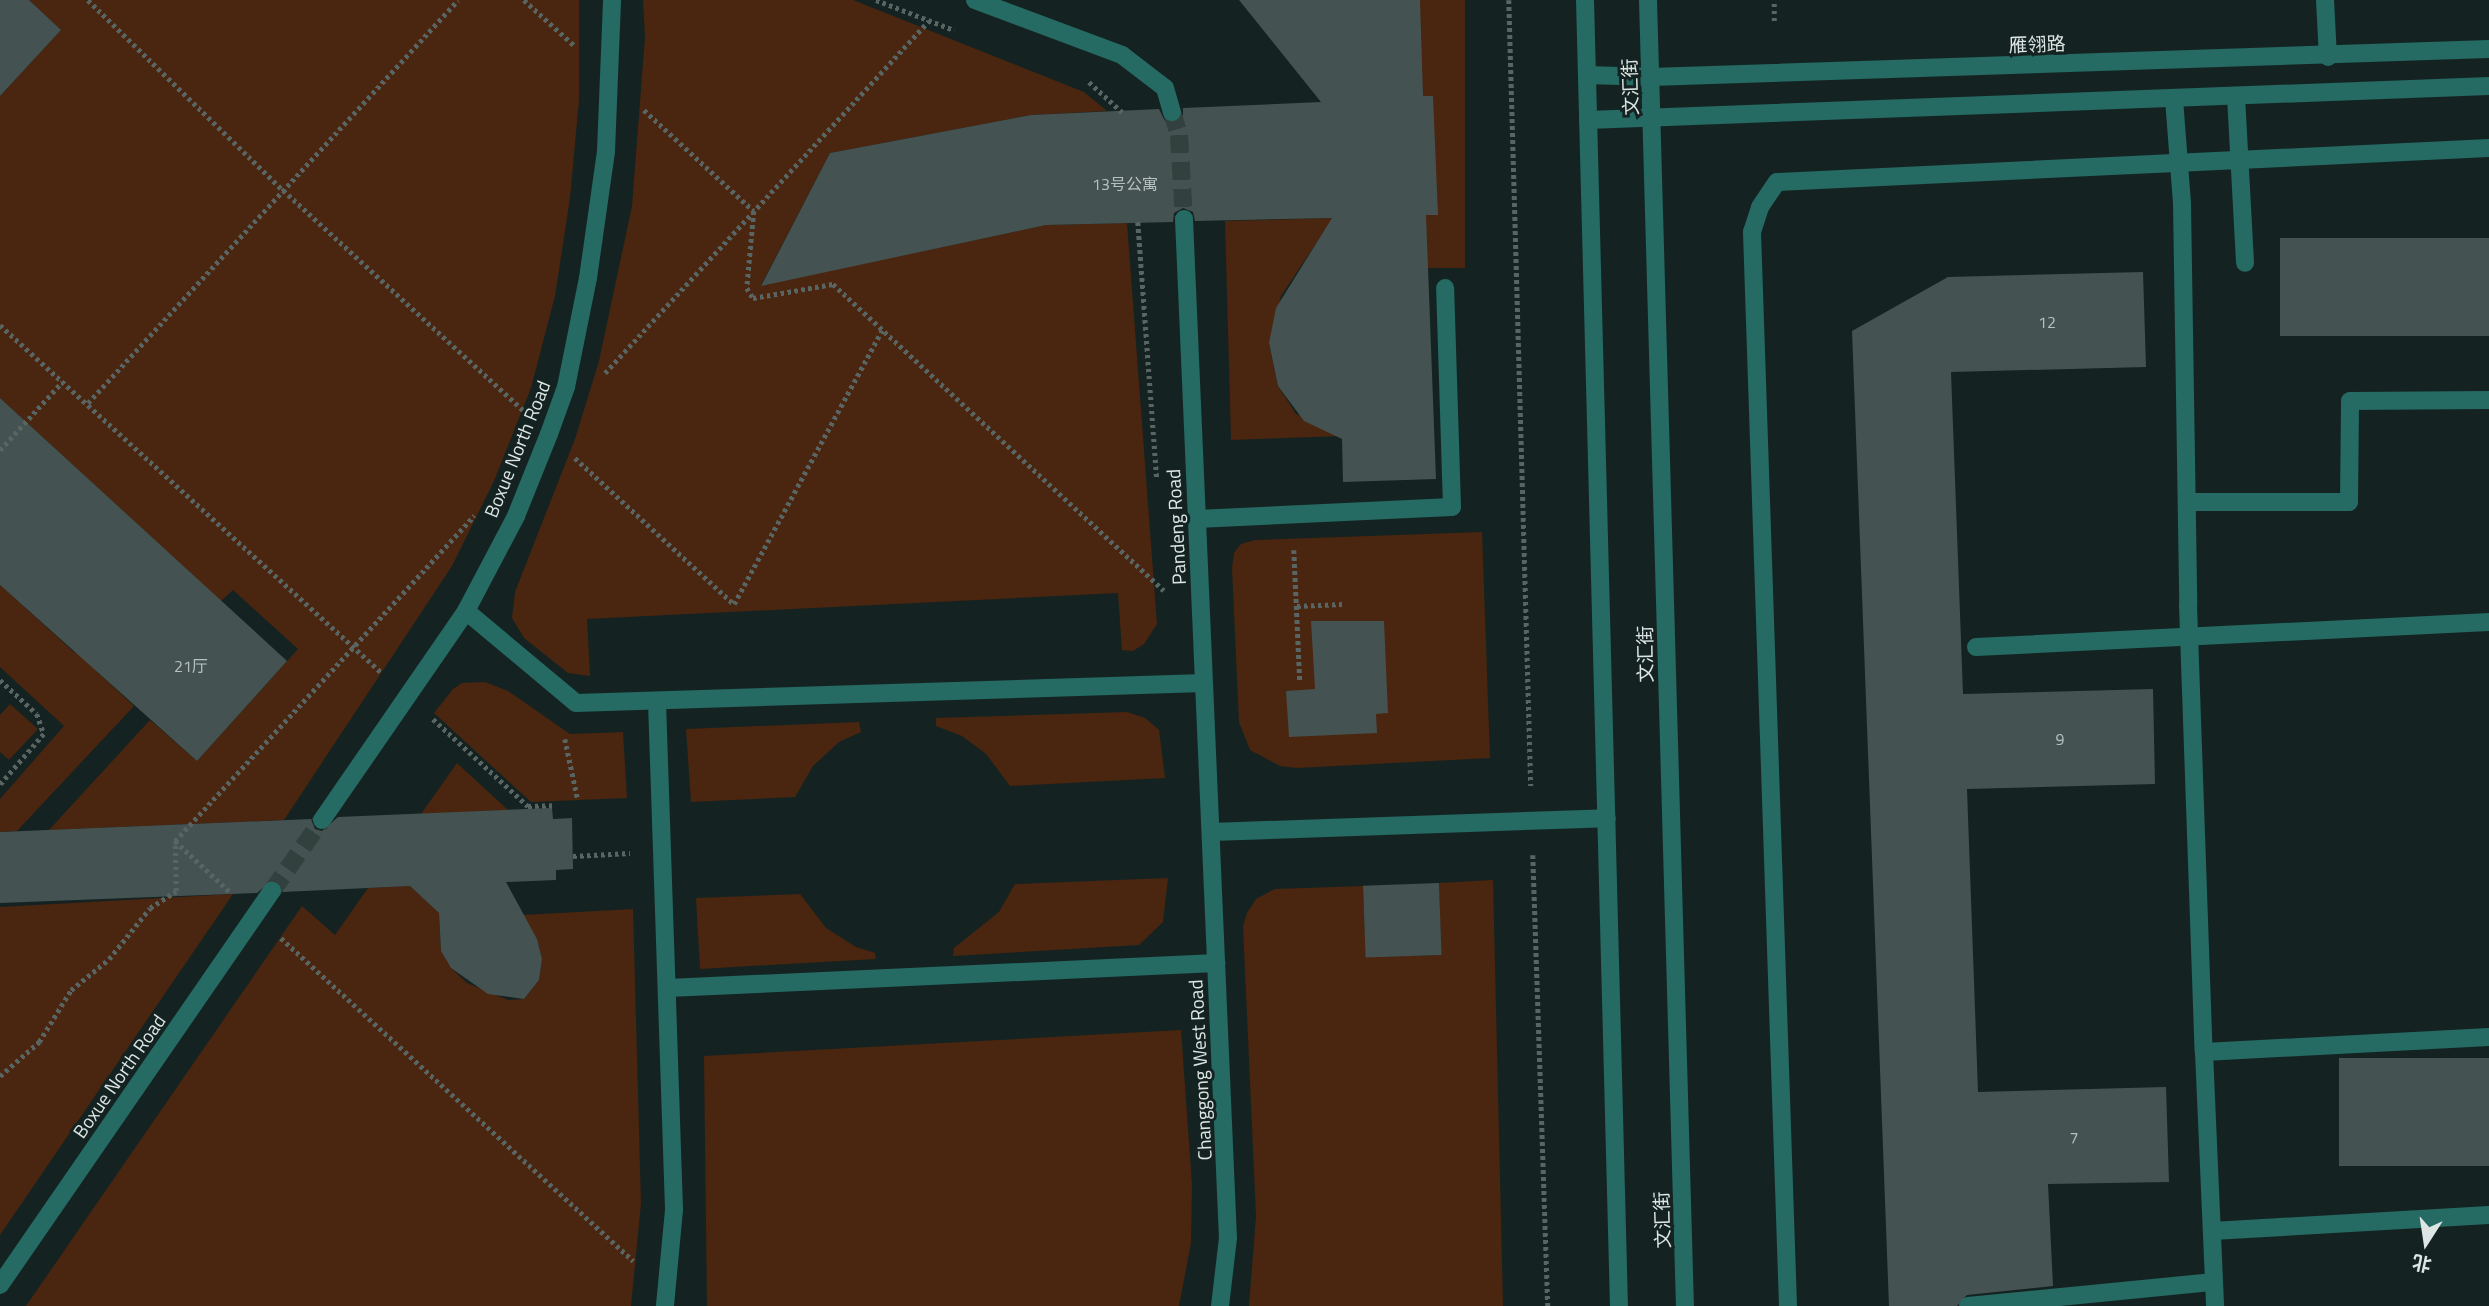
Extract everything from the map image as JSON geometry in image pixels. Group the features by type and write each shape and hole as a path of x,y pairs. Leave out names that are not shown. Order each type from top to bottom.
{"street":[{"name":"Boxue North Road","path":"322,820 466,611 516,516 566,387 588,278 606,151 612,0"},
{"path":"975,0 1122,55 1165,88 1172,112"},
{"path":"1585,0 1619,1306"},
{"name":"文汇街","path":"1648,0 1685,1306"},
{"path":"2325,0 2328,57"},
{"name":"雁翎路","path":"1587,75 1651,77 2489,50"},
{"path":"1588,120 1652,121 2489,86"},
{"path":"2236,96 2237,158 2245,263"},
{"path":"2174,99 2179,159 2189,636 2215,1306"},
{"path":"1788,1306 1752,232 1760,207 1777,182 2179,159 2489,148"},
{"name":"Pandeng Road","path":"1184,219 1211,832"},
{"path":"1197,519 1452,507 1445,288"},
{"path":"2187,502 2349,502 2350,401 2489,400"},
{"path":"466,611 576,703 1204,683"},
{"path":"1976,647 2489,622"},
{"path":"657,702 674,1210 666,1299"},
{"path":"1211,832 1607,818"},
{"name":"Changgong West Road","path":"1211,832 1228,1238 1220,1306"},
{"name":"Boxue North Road","path":"0,1285 272,891"},
{"path":"668,988 1216,964"},
{"path":"2204,1052 2489,1037"},
{"path":"2212,1231 2489,1215"},
{"path":"1968,1306 2214,1282"}],"path":[{"path":"88,0 283,190 734,604 882,330"},
{"path":"88,403 457,0"},
{"path":"524,0 754,211 747,288 752,298 833,284 1165,591"},
{"path":"1509,0 1548,1306"},
{"path":"1774,0 1774,21"},
{"path":"0,325 528,806 552,805"},
{"path":"0,450 62,382"},
{"path":"1293,514 1300,680"},
{"path":"1297,606 1342,604"},
{"path":"0,680 37,714 44,734 0,785"},
{"path":"565,739 578,800"},
{"path":"0,1076 39,1042 71,990 109,959 150,908 176,891 175,841 666,1299"}],"shaded area":[{"path":"29,0 579,0 579,100 570,198 555,296 531,388 494,481 452,566 284,820 49,830 150,720 197,761 298,649 233,590 221,601 0,398 0,96 61,30"},
{"path":"643,0 853,0 1084,92 1107,111 1031,115 830,153 761,285 1046,225 1127,223 1157,624 1144,644 1133,651 1122,650 1118,593 587,619 590,676 568,673 524,638 512,618 515,592 575,439 599,361 632,206 645,37"},
{"path":"1420,0 1465,0 1465,268 1420,268"},
{"path":"1333,218 1281,296 1269,344 1278,386 1296,414 1342,436 1231,440 1225,221"},
{"path":"1482,532 1490,758 1297,768 1280,766 1250,750 1239,722 1232,568 1234,553 1241,544 1255,540"},
{"path":"0,585 75,653 112,612 131,629 95,670 134,706 17,831 0,832 0,799 64,726 0,667"},
{"path":"485,682 508,691 570,734 623,732 627,798 531,802 434,713 453,689 462,683"},
{"path":"10,704 38,729 9,760 0,752 0,715"},
{"path":"1127,712 1145,718 1159,730 1165,778 1010,786 986,754 962,736 936,726 936,718"},
{"path":"859,722 861,732 839,742 813,766 795,797 691,802 686,729"},
{"path":"457,763 508,810 421,814"},
{"path":"1168,878 1163,922 1139,945 953,956 954,948 999,912 1015,884"},
{"path":"1493,880 1503,1306 1249,1306 1256,1216 1243,926 1247,913 1256,899 1275,889 1363,886 1366,957 1441,955 1439,883"},
{"path":"410,886 439,913 441,951 451,968 467,983 508,1000 524,999 539,980 542,959 537,939 523,915 633,909 641,1203 631,1306 26,1306 302,906 335,935 368,888"},
{"path":"233,894 0,1235 0,907"},
{"path":"800,894 826,928 856,947 875,953 876,959 700,969 696,898"},
{"path":"1181,1030 1192,1185 1191,1243 1179,1306 707,1306 704,1056"}],"building":[{"path":"0,0 29,0 61,30 0,96"},
{"path":"1239,0 1420,0 1423,96 1433,96 1438,215 1426,215 1436,479 1343,482 1342,439 1304,421 1278,386 1269,343 1276,308 1332,218 1195,221 1193,212 1183,208 1174,213 1173,222 1046,225 761,286 830,153 1031,115 1159,109 1165,121 1175,123 1183,115 1183,108 1321,102"},
{"path":"2280,238 2489,238 2489,336 2280,336"},
{"path":"2143,272 2146,367 1951,372 1963,694 2153,689 2155,784 1967,789 1978,1092 2166,1087 2169,1182 2048,1184 2053,1286 1967,1295 1957,1306 1889,1306 1852,331 1948,277"},
{"path":"0,398 287,661 197,761 0,585"},
{"path":"1311,621 1384,621 1388,713 1376,714 1377,733 1289,737 1286,691 1315,689"},
{"path":"552,808 553,819 572,818 573,869 556,870 556,880 506,882 537,939 542,959 539,980 524,999 488,994 451,968 441,951 439,913 410,886 283,892 272,880 257,893 0,903 0,832 311,819 315,829 322,831 338,817"},
{"path":"1439,883 1442,955 1366,958 1363,886"},
{"path":"2339,1058 2489,1058 2489,1166 2339,1166"}],"tunnel":[{"path":"1172,112 1179,135 1184,219"},
{"path":"272,891 322,820"}]}
